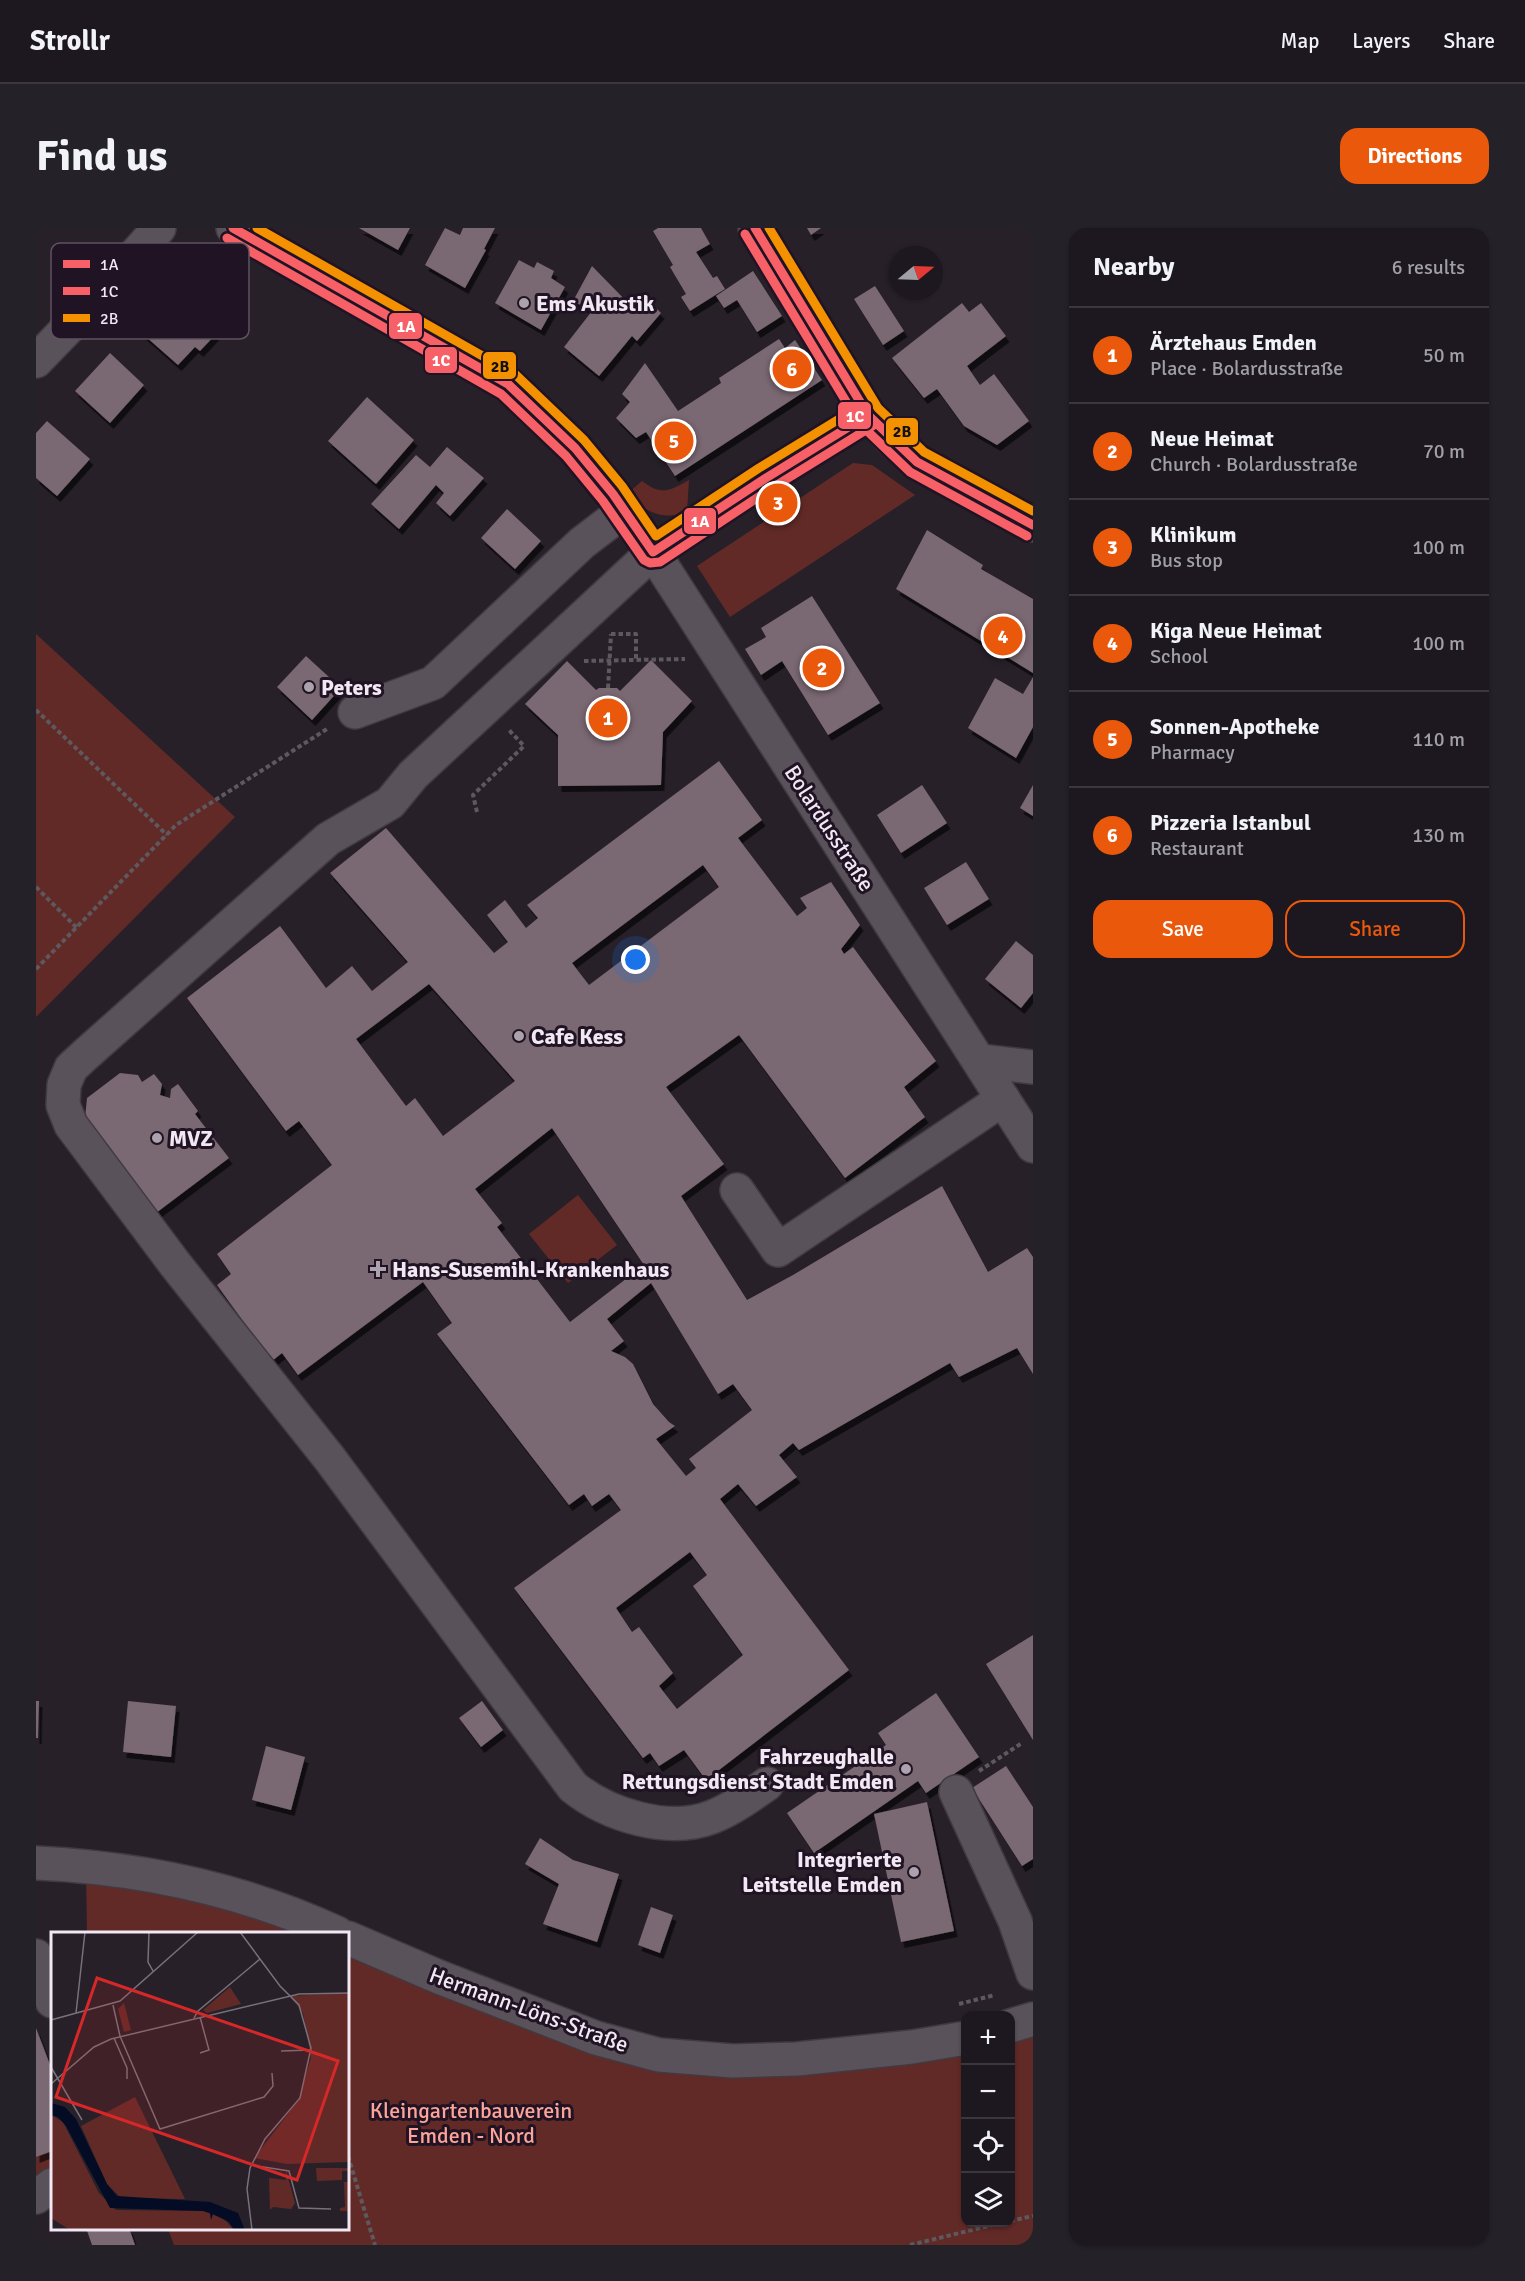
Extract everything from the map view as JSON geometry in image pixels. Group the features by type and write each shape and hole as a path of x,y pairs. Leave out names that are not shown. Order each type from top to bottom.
{"street":[{"path":"146,243 159,228"},
{"name":"Bolardusstraße","path":"233,228 508,384 574,448 653,552 1033,1146"},
{"path":"755,228 868,416 917,462 1033,525"},
{"path":"36,362 58,339"},
{"path":"767,1784 711,1817 673,1823 653,1821 616,1812 586,1798 573,1787 330,1459 182,1273 99,1164 71,1125 63,1105 64,1085 71,1068 328,839 390,803 413,775 535,661 600,622 653,552 766,478 868,416"},
{"path":"355,712 433,683 582,543 624,511"},
{"path":"980,1061 1033,1067"},
{"path":"737,1190 778,1250 1003,1099"},
{"path":"956,1792 1015,1921 1033,1973"},
{"path":"36,1863 98,1868 196,1883 257,1900 335,1932"},
{"name":"Hermann-Löns-Straße","path":"350,1939 419,1969 564,2026 596,2038 659,2055 733,2061 797,2059 912,2047 961,2039"},
{"path":"36,1956 51,1998"},
{"path":"1015,2025 1033,2019"},
{"path":"36,2197 51,2186"}],"path":[{"path":"600,622 636,634 636,660"},
{"path":"600,622 611,660 608,688"},
{"path":"535,661 721,658"},
{"path":"477,813 473,795 524,746 487,707"},
{"path":"36,710 167,835"},
{"path":"36,969 176,825 355,712"},
{"path":"36,887 77,927"},
{"path":"956,1792 970,1778 1022,1743"},
{"path":"954,2005 1004,1992"},
{"path":"350,2163 375,2245"},
{"path":"1015,2220 1033,2216"},
{"path":"910,2245 988,2227"}],"green space":[{"path":"853,463 872,465 915,495 730,617 697,566"},
{"path":"689,480 687,512 678,515 662,515 647,510 628,493 642,481 655,489 666,490"},
{"path":"36,634 235,817 36,1017"},
{"path":"578,1195 617,1245 568,1283 529,1234"},
{"path":"86,1866 333,1932 87,1932"},
{"name":"Kleingartenbauverein Emden - Nord","path":"350,1939 630,2048 961,2038 961,2227 1015,2227 1015,2025 1033,2019 1033,2245 174,2245 168,2230 350,2230"},
{"path":"51,2151 51,2167 36,2178 36,2157"}],"building":[{"path":"359,228 410,228 398,250"},
{"path":"445,228 460,235 463,228 495,228 465,288 425,265"},
{"path":"658,228 701,228 710,244 696,252 713,278 717,276 725,289 690,311 681,297 686,294 670,267 673,265 653,231"},
{"path":"807,228 821,228 811,235"},
{"path":"519,260 534,268 537,262 554,271 551,278 565,287 541,330 495,303"},
{"path":"592,266 635,310 645,297 661,313 637,341 632,336 599,376 564,347 592,311 573,301"},
{"path":"753,271 782,316 757,332 737,300 724,308 716,296"},
{"path":"875,286 904,331 883,345 854,299"},
{"path":"962,303 969,312 981,303 1006,336 967,366 980,385 994,374 1029,421 997,445 964,426 937,389 924,398 892,358"},
{"path":"148,339 211,339 200,351 195,347 178,365"},
{"path":"779,339 785,348 795,340 822,380 675,476 646,432 636,438 616,418 630,402 622,394 645,363 678,411 721,383 719,378"},
{"path":"110,353 144,385 110,423 75,391"},
{"path":"367,397 414,440 376,484 328,441"},
{"path":"47,421 90,459 57,496 36,478 36,433"},
{"path":"447,447 484,478 450,516 436,503 444,493 436,485 399,529 371,504 416,455 430,467"},
{"path":"507,509 541,541 515,569 481,538"},
{"path":"927,530 983,565 981,569 1033,599 1033,673 896,589"},
{"path":"812,596 880,703 828,735 782,661 761,675 745,649 766,637 761,628"},
{"path":"306,656 341,688 312,720 277,687"},
{"path":"651,660 692,701 663,732 661,785 558,786 558,735 525,704 567,661 596,690 617,688 620,691"},
{"path":"1033,677 1033,727 1016,758 968,728 995,678 1023,694"},
{"name":"Hans-Susemihl-Krankenhaus","path":"719,761 762,820 738,838 797,916 807,908 800,898 831,882 860,925 841,949 844,954 853,947 936,1061 904,1087 925,1117 845,1178 739,1035 666,1087 724,1164 681,1196 747,1300 942,1186 988,1272 1027,1248 1033,1257 1033,1374 1017,1348 959,1377 950,1363 799,1450 793,1443 779,1455 797,1477 756,1506 738,1484 720,1499 849,1670 706,1780 684,1750 659,1766 650,1753 643,1758 514,1588 621,1510 609,1494 592,1506 584,1494 569,1505 437,1334 452,1323 423,1282 298,1375 282,1353 272,1361 217,1285 231,1274 217,1254 332,1165 299,1121 286,1131 187,998 280,926 326,988 352,966 372,991 408,962 330,873 386,828 494,953 508,942 487,915 505,900 526,928 538,918 527,905","holes":["703,865 719,887 589,985 572,963","429,984 515,1081 443,1136 415,1098 406,1106 356,1039","552,1128 644,1265 570,1322 497,1227 502,1223 475,1189","651,1283 718,1394 733,1384 752,1410 689,1459 696,1468 686,1476 656,1439 675,1426 653,1404 633,1364 625,1357 611,1351 624,1341 607,1319","690,1552 707,1575 693,1586 743,1655 677,1709 659,1686 673,1673 639,1627 632,1632 616,1608"]},
{"path":"922,785 947,823 901,853 877,815"},
{"path":"1033,785 1033,816 1020,808"},
{"path":"966,862 989,899 947,925 924,888"},
{"path":"1016,941 1033,955 1033,993 1021,1008 985,979"},
{"name":"MVZ","path":"120,1073 138,1075 142,1082 154,1074 162,1084 160,1095 170,1098 171,1089 178,1084 198,1111 195,1114 229,1158 156,1213 85,1118 87,1098"},
{"path":"1033,1635 1033,1740 986,1664"},
{"name":"Fahrzeughalle Rettungsdienst Stadt Emden","path":"936,1693 979,1757 926,1793 918,1781 814,1853 787,1813 886,1745 878,1733"},
{"path":"36,1701 39,1701 38,1738 36,1738"},
{"path":"128,1701 176,1706 171,1757 123,1752"},
{"path":"482,1701 503,1730 481,1747 459,1718"},
{"path":"266,1746 305,1757 291,1810 252,1800"},
{"path":"1006,1766 1033,1807 1033,1859 1022,1866 972,1788"},
{"name":"Integrierte Leitstelle Emden","path":"927,1802 954,1931 901,1942 874,1814"},
{"path":"540,1838 573,1860 619,1874 597,1942 543,1924 559,1884 525,1864"},
{"path":"651,1907 673,1915 660,1953 638,1945"},
{"path":"36,2028 51,2067 51,2151 36,2157"},
{"path":"87,2230 130,2230 135,2245 92,2245"}],"transit line":[{"name":"1A","path":"233,228 508,384 575,448 613,494 653,552 868,415"},
{"name":"2B","path":"257,228 516,375 584,440 622,486 656,536 759,468 862,405"},
{"name":"1A","path":"755,228 868,415 917,462 1033,525"},
{"name":"2B","path":"769,228 878,408 924,452 1033,511"},
{"name":"1C","path":"745,234 859,423 910,472 1027,536"},
{"name":"1C","path":"227,238 236,243"},
{"name":"1C","path":"249,251 501,394 566,456 603,501 644,560 650,563 660,562 772,488 874,425"}],"place":[{"name":"Ems Akustik","path":"524,303"},
{"name":"Pizzeria Istanbul","path":"792,369"},
{"name":"Sonnen-Apotheke","path":"674,441"},
{"name":"Klinikum","path":"778,503"},
{"name":"Kiga Neue Heimat","path":"1003,636"},
{"name":"Neue Heimat","path":"822,668"},
{"name":"Peters","path":"309,687"},
{"name":"Ärztehaus Emden","path":"608,718"},
{"name":"Cafe Kess","path":"519,1036"},
{"name":"MVZ","path":"157,1138"},
{"name":"Hans-Susemihl-Krankenhaus","path":"378,1269"},
{"name":"Fahrzeughalle Rettungsdienst Stadt Emden","path":"906,1769"},
{"name":"Integrierte Leitstelle Emden","path":"914,1872"}]}
